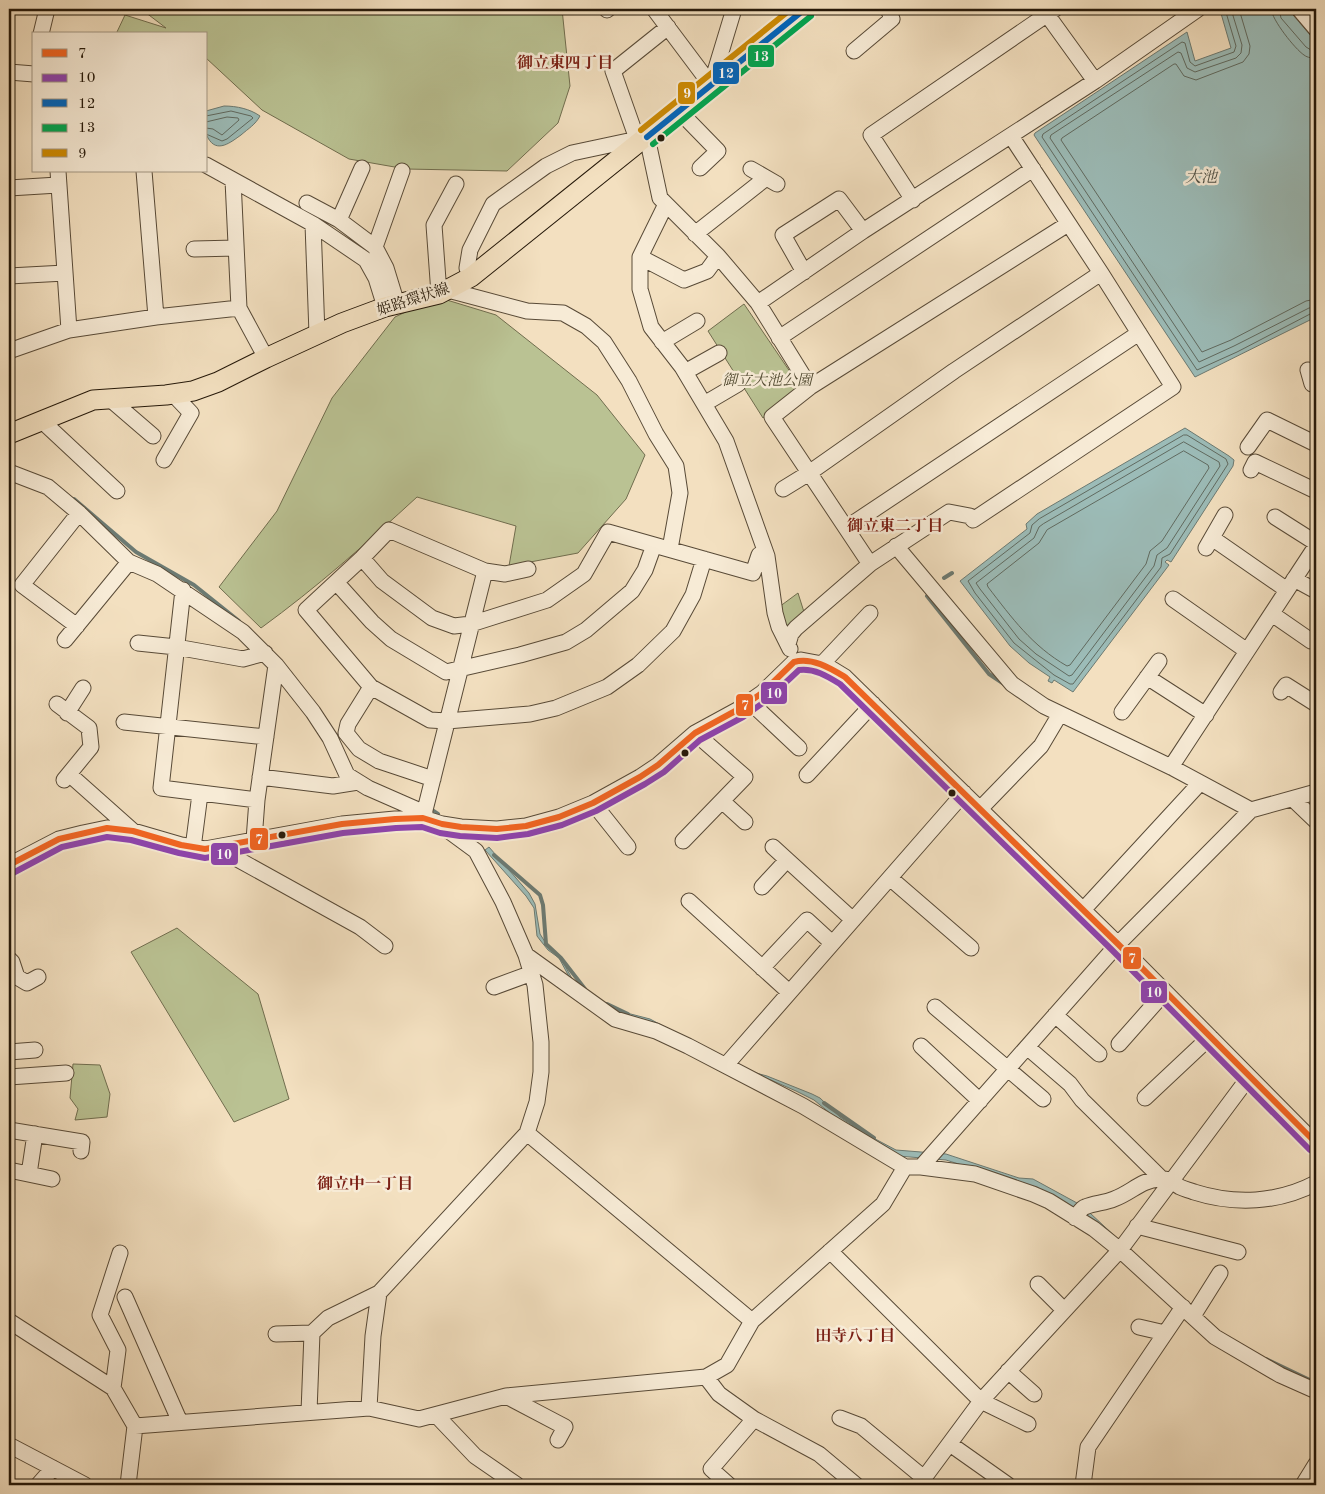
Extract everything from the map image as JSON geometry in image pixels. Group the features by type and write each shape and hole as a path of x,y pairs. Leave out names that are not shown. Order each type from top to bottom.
{"main road":[{"name":"姫路環状線","path":"9,434 93,400 193,391 218,382 342,323 391,306 444,292 471,277 642,138 679,112 806,9"}],"street":[{"path":"41,32 47,9"},
{"path":"654,9 711,85"},
{"path":"711,85 734,9"},
{"path":"854,51 892,19 888,9"},
{"path":"758,303 863,231 1095,82 1198,9"},
{"path":"1299,9 1315,23"},
{"path":"913,200 871,135 1048,11 1095,82"},
{"path":"668,27 613,71 642,138 660,198 718,256 758,303 810,387"},
{"path":"9,72 32,71"},
{"path":"679,112 718,151 700,168"},
{"path":"788,644 791,634 796,628 870,564 896,546 949,512 970,516 972,520 1173,387 1011,136"},
{"path":"471,277 467,268 470,250 493,204 546,166 572,153 642,138"},
{"path":"208,166 312,224 366,260 391,306"},
{"path":"339,220 362,168"},
{"path":"780,338 1033,169"},
{"path":"696,234 771,181 751,170"},
{"path":"375,247 402,171"},
{"path":"144,172 156,317"},
{"path":"9,188 58,178 68,330"},
{"path":"232,180 239,308 266,358"},
{"path":"456,184 434,225 444,292 527,311 564,312 586,326 604,342 629,381 656,434 676,466 680,493 670,549"},
{"path":"804,272 783,235 839,199 863,231"},
{"path":"307,203 339,220 375,247 386,268 391,306"},
{"path":"666,204 640,257 640,289 651,327 685,372 726,441 767,556 775,613 794,662"},
{"path":"312,224 318,334"},
{"path":"870,564 772,417 810,387 1068,224"},
{"path":"194,250 236,248"},
{"path":"640,257 684,280 707,271 718,256"},
{"path":"9,276 65,273"},
{"path":"784,489 954,371 1101,273"},
{"path":"9,351 68,330 156,317 239,308"},
{"path":"662,342 696,321"},
{"path":"846,528 1139,333"},
{"path":"685,372 719,353"},
{"path":"704,404 738,384"},
{"path":"164,460 191,413 173,394"},
{"path":"110,399 153,436"},
{"path":"1248,447 1267,420 1316,444"},
{"path":"42,421 117,491"},
{"path":"1251,470 1255,462 1316,491"},
{"path":"9,472 48,487 79,513 129,562 157,574 243,632 276,665 313,712 330,738 346,775 368,788 427,813 442,824 461,827 512,828 545,822 593,803 658,765 694,733 739,709 762,694 794,662 801,660 822,664 845,677 873,704 1118,944 1316,1142"},
{"path":"77,626 22,585 79,513"},
{"path":"1225,515 1209,543 1291,585 1316,592"},
{"path":"1171,767 1316,544 1275,517"},
{"path":"528,570 505,574 485,571 389,530 306,610 371,688 430,720 447,721 530,714 556,708 607,688 638,665 673,631 693,595 704,559"},
{"path":"362,558 382,581 432,618 454,626 471,624 547,600 584,574 608,532 753,573 759,555 767,556"},
{"path":"336,582 372,622 391,639 446,672 566,642 586,630 632,591 645,570 654,545"},
{"path":"896,546 1012,684 1044,706 1171,767 1251,810"},
{"path":"65,640 129,562"},
{"path":"427,813 433,779 485,571"},
{"path":"182,590 161,788 257,800"},
{"path":"1173,599 1247,651"},
{"path":"822,664 870,614"},
{"path":"1272,614 1311,641"},
{"path":"138,643 176,647 243,659 265,653"},
{"path":"1122,712 1158,661"},
{"path":"254,840 257,800 276,665"},
{"path":"1147,677 1206,715"},
{"path":"1281,692 1286,685 1316,704"},
{"path":"83,688 62,709 89,728 91,747 66,777 133,831"},
{"path":"371,688 348,724 346,734 359,749 379,762 433,779"},
{"path":"750,702 799,748"},
{"path":"807,775 873,704"},
{"path":"980,809 1041,746 1060,714"},
{"path":"124,722 266,737"},
{"path":"683,841 745,777 694,733"},
{"path":"260,777 333,786 358,782"},
{"path":"1083,910 1200,783"},
{"path":"922,1167 1118,944 1251,810 1316,792"},
{"path":"728,1061 964,793"},
{"path":"193,848 200,794"},
{"path":"1293,799 1316,821"},
{"path":"722,800 745,822"},
{"path":"593,803 628,847"},
{"path":"9,865 60,840 83,832 107,828 133,831 193,848 204,849 342,824 394,819 427,813 476,851 503,902 526,955 536,985 541,1042 541,1072 537,1102 528,1133 378,1293 328,1318 312,1333 276,1334"},
{"path":"226,846 230,855 360,927 384,946"},
{"path":"773,847 852,920"},
{"path":"762,887 787,860"},
{"path":"890,878 970,948"},
{"path":"689,901 789,992"},
{"path":"762,968 807,920 832,943"},
{"path":"526,955 615,1019 656,1031 728,1061 905,1167 922,1167 975,1174 1079,1212 1094,1229 1122,1247 1191,1311 1215,1337 1280,1375 1316,1391"},
{"path":"9,959 12,962 17,977 27,983 38,977"},
{"path":"494,987 532,973"},
{"path":"1121,1036 1165,992"},
{"path":"935,1007 1043,1099"},
{"path":"1055,1015 1099,1054"},
{"path":"1145,1098 1210,1037"},
{"path":"921,1046 980,1100"},
{"path":"1027,1047 1070,1084 1082,1100 1167,1179 1180,1187 1214,1198 1232,1201 1256,1201 1300,1191 1316,1183"},
{"path":"9,1052 35,1050"},
{"path":"9,1077 66,1073"},
{"path":"840,1418 864,1420 921,1482 981,1401 1122,1247 1167,1179 1249,1077"},
{"path":"9,1130 82,1142 81,1151"},
{"path":"528,1133 752,1321"},
{"path":"29,1174 35,1134"},
{"path":"135,1426 369,1408 419,1419 506,1396 706,1377 727,1365 752,1321 882,1204 905,1167"},
{"path":"9,1170 52,1179"},
{"path":"1079,1212 1116,1199 1148,1180 1167,1179"},
{"path":"1137,1226 1238,1252"},
{"path":"830,1251 981,1401 1028,1424"},
{"path":"113,1388 118,1350 100,1315 120,1253"},
{"path":"1083,1485 1088,1447 1165,1333 1191,1311 1220,1273"},
{"path":"1038,1284 1064,1310"},
{"path":"369,1408 378,1293"},
{"path":"125,1296 180,1422"},
{"path":"9,1321 113,1388 135,1426 128,1485"},
{"path":"1139,1327 1165,1333"},
{"path":"309,1412 312,1333"},
{"path":"1008,1371 1034,1394"},
{"path":"706,1377 719,1394 754,1419 819,1454 856,1485"},
{"path":"506,1396 566,1427 558,1440"},
{"path":"436,1415 476,1456 517,1485"},
{"path":"729,1485 711,1470 754,1419"},
{"path":"950,1444 1008,1485"},
{"path":"9,1445 85,1485"},
{"path":"1302,1485 1316,1464"},
{"path":"38,1485 53,1468"}],"green space":[{"path":"141,9 562,9 570,86 558,123 507,171 406,169 349,159 262,110 208,60 208,32 117,32 125,15 166,28"},
{"path":"437,297 496,315 597,395 645,455 626,499 578,553 509,566 516,526 417,497 341,565 261,628 219,587 277,511 332,398 395,317"},
{"name":"御立大池公園","path":"744,304 799,385 796,394 763,418 708,331"},
{"path":"798,593 804,612 785,628 779,607"},
{"path":"177,928 258,994 289,1099 234,1122 131,952"},
{"path":"73,1064 100,1065 110,1094 107,1117 75,1120 78,1109 70,1098"}],"water":[{"name":"大池","path":"1288,9 1316,42 1316,317 1195,377 1034,135 1187,32 1195,61 1231,48 1220,10"},
{"path":"224,106 234,107 252,111 260,116 252,126 233,141 220,146 212,143 208,138 208,110"},
{"path":"1185,428 1229,456 1234,460 1233,466 1171,562 1167,560 1165,562 1169,565 1073,692 1054,680 1052,683 1048,681 1050,677 1029,663 1010,646 960,581 1027,529 1026,524 1037,514"},
{"path":"489,847 529,893 535,904 540,934 549,948 559,955 575,984 598,1002 619,1011 650,1019 745,1070 767,1076 812,1094 820,1098 840,1117 862,1132 896,1150 946,1154 1019,1178 1033,1179 1086,1210 1116,1202 1149,1183 1161,1180 1162,1184 1149,1186 1121,1202 1090,1213 1222,1336 1250,1354 1316,1382 1316,1384 1249,1355 1221,1338 1105,1230 1037,1187 1021,1184 946,1160 898,1156 842,1123 814,1100 771,1080 745,1072 647,1022 621,1016 597,1004 573,984 559,958 548,950 537,936 534,908 526,896 485,850"}],"waterway":[{"path":"74,499 136,552 194,585 239,621"},
{"path":"944,578 952,573"},
{"path":"927,596 989,674 1004,684"},
{"path":"429,808 438,814"},
{"path":"494,855 540,895 543,905 546,944 561,958 585,989"},
{"path":"607,1004 628,1014"},
{"path":"824,1103 874,1138"},
{"path":"1266,1359 1316,1383"}],"transit line":[{"name":"9","path":"641,130 791,9"},
{"name":"12","path":"647,137 805,9"},
{"name":"13","path":"653,144 811,16"},
{"name":"7","path":"9,865 59,839 107,828 133,831 181,845 205,849 342,824 395,819 423,818 461,827 497,829 526,826 559,817 593,803 640,777 658,765 695,733 739,709 762,693 794,662 814,662 845,677 1118,944 1316,1143"},
{"name":"10","path":"13,873 62,847 107,837 131,840 205,858 343,833 396,828 422,827 440,833 460,836 497,838 528,834 562,825 596,811 645,784 664,772 700,740 743,717 767,700 799,670 815,671 840,684 1112,950 1310,1150"}],"district":[{"name":"御立東四丁目","path":"565,62"},
{"name":"御立東二丁目","path":"895,525"},
{"name":"御立中一丁目","path":"365,1183"},
{"name":"田寺八丁目","path":"855,1335"}]}
